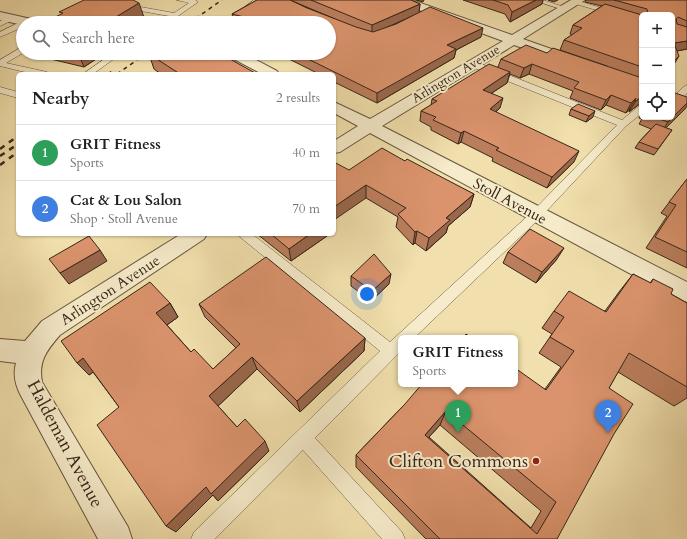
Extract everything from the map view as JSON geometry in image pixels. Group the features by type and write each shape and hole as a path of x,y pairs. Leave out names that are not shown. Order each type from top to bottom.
{"street":[{"path":"401,0 584,65"},
{"name":"Arlington Avenue","path":"336,147 577,1"},
{"path":"4,20 16,22"},
{"path":"246,60 268,72"},
{"name":"Stoll Avenue","path":"336,108 536,215 687,293"},
{"name":"Arlington Avenue","path":"31,353 51,328 194,236"},
{"path":"0,350 31,353"},
{"name":"Haldeman Avenue","path":"31,353 26,372 29,385 116,539"}],"lane":[{"path":"116,4 176,15 194,2 180,0"},
{"path":"236,16 258,0"},
{"path":"536,0 564,8"},
{"path":"577,1 639,21"},
{"path":"419,17 431,11"},
{"path":"0,35 16,28"},
{"path":"0,63 16,54"},
{"path":"90,72 108,60"},
{"path":"0,63 36,72"},
{"path":"473,64 623,124"},
{"path":"0,90 16,94"},
{"path":"407,335 536,215 623,124 639,111"},
{"path":"201,539 396,346 247,236"},
{"path":"303,438 395,539"}],"building":[{"path":"84,0 133,0 139,3 118,16 57,16 63,13 59,12"},
{"path":"257,0 290,0 328,16 240,16 232,14"},
{"path":"311,0 411,0 420,4 372,25"},
{"path":"493,0 536,0 512,12 508,5"},
{"path":"614,0 687,0 687,21 678,17 676,19 677,24 687,27 687,41 675,43 675,12 648,12 647,9"},
{"path":"605,4 639,14 639,66 564,40 582,28 573,25"},
{"path":"430,7 483,28 447,45 456,49 377,93 310,60 336,60 336,19 373,32 396,24"},
{"path":"526,45 547,53 553,48 639,77 639,99 635,102 636,98 631,103 611,95 606,100 574,88 579,82 532,64 524,68 501,59"},
{"path":"675,46 679,56 675,60"},
{"path":"158,60 232,60 253,72 177,72"},
{"path":"489,64 510,72 483,90 503,98 490,109 579,151 552,177 496,150 499,148 464,131 461,133 433,120 436,117 421,111 437,101 432,99"},
{"path":"675,93 687,97 687,103 675,115"},
{"path":"578,104 595,111 589,116 571,109"},
{"path":"656,124 672,130 658,149 639,142"},
{"path":"382,148 405,161 407,159 474,194 446,218 450,220 429,238 417,231 415,232 398,214 406,208 366,185 336,206 336,163 349,170"},
{"path":"687,179 687,252 655,237 676,205 669,202"},
{"path":"530,229 564,248 542,272 508,252"},
{"path":"89,236 100,250 60,273 49,259"},
{"path":"273,236 307,236 289,249"},
{"path":"374,254 391,274 372,291 351,276"},
{"path":"266,257 365,338 297,401 252,357 209,396 237,427 245,419 265,441 211,494 206,487 166,526 97,425 119,407 83,358 77,363 61,341 150,282 170,303 156,313 191,352 194,349 213,369 240,344 199,304"},
{"path":"633,274 651,283 653,279 673,289 671,294 687,303 687,387 629,353 609,388 633,404 614,434 557,539 440,539 356,455 419,387 518,387 518,370 546,390 574,351 550,337 564,317 554,311 569,291 606,312","holes":["446,411 556,502 537,534 425,435"]}],"railway":[{"path":"199,16 222,0"},
{"path":"120,72 137,60"},
{"path":"0,149 16,137"},
{"path":"0,156 16,145"},
{"path":"0,165 16,153"}],"place":[{"name":"GRIT Fitness","path":"458,433"},
{"name":"Cat & Lou Salon","path":"608,433"},
{"name":"Clifton Commons","path":"536,461"}]}
